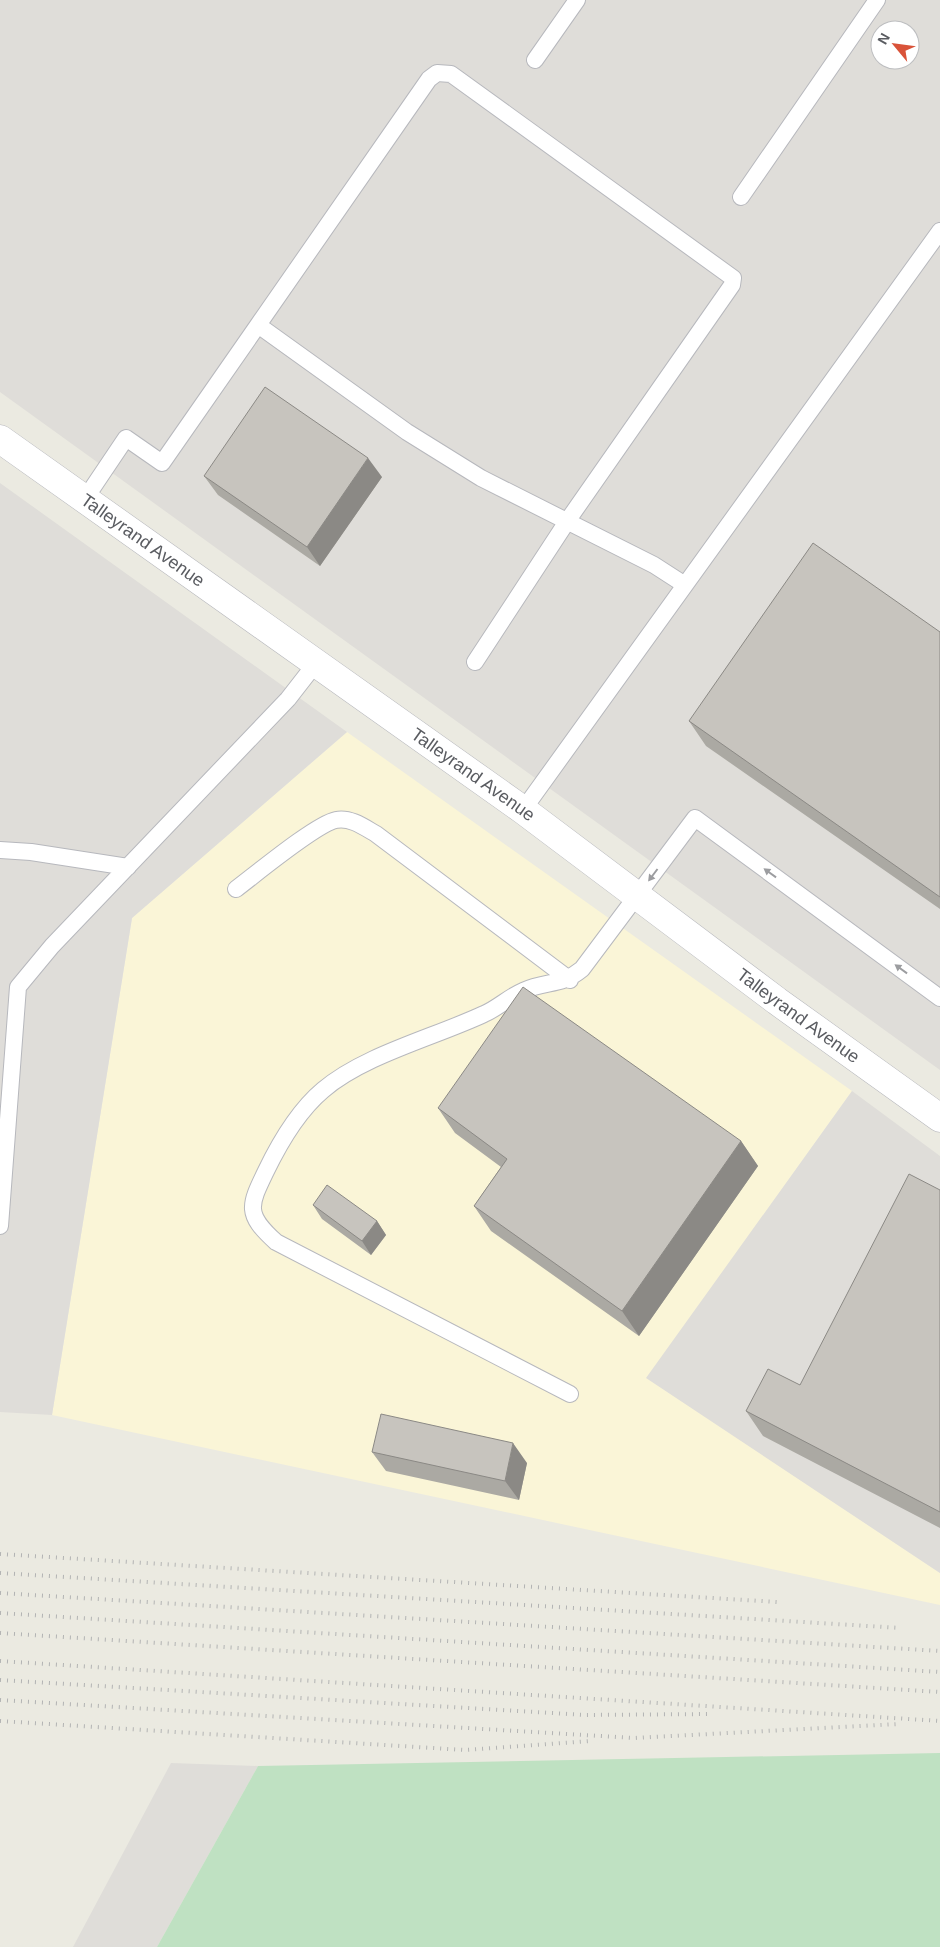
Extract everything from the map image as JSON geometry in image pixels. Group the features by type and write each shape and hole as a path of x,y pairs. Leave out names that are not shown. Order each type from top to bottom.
{"street":[{"name":"Talleyrand Avenue","path":"0,439 523,810 778,1001 940,1118"}],"lane":[{"path":"535,60 577,0"},
{"path":"740,197 877,0"},
{"path":"85,499 126,438 162,463 429,79 437,73 450,74 734,278 729,289 568,520 475,662"},
{"path":"523,810 940,231"},
{"path":"258,325 407,432 481,478 568,520 654,565 685,585"},
{"path":"0,1226 18,987 52,946 288,699 316,663"},
{"path":"570,1394 276,1242 258,1226 252,1210 253,1196 268,1166 291,1128 323,1090 367,1064 486,1014 523,991 537,985 570,980 582,969 695,818 940,998"},
{"path":"236,888 318,829 335,820 345,820 376,834 570,980"},
{"path":"0,850 32,852 128,868"}],"shaded area":[{"path":"0,0 940,0 940,1070 0,392"},
{"path":"0,483 347,732 132,918 52,1415 0,1412"},
{"path":"347,732 852,1091 647,1378 940,1573 940,1605 52,1415 132,918"},
{"path":"852,1091 940,1156 940,1573 646,1378"},
{"path":"171,1763 258,1766 157,1947 73,1947"}],"green space":[{"path":"940,1753 940,1947 157,1947 258,1766"}],"building":[{"path":"265,387 368,458 307,547 204,476"},
{"path":"813,543 940,632 940,897 689,721"},
{"path":"523,987 741,1141 622,1311 474,1206 507,1159 438,1108"},
{"path":"909,1174 940,1190 940,1512 746,1411 768,1369 800,1385"},
{"path":"327,1185 377,1221 362,1241 313,1205"},
{"path":"381,1414 513,1443 505,1481 372,1452"}],"railway":[{"path":"0,1554 777,1602"},
{"path":"0,1573 901,1628"},
{"path":"0,1593 940,1651"},
{"path":"0,1613 940,1672"},
{"path":"0,1633 940,1692"},
{"path":"0,1661 940,1721"},
{"path":"0,1680 585,1715 711,1714"},
{"path":"0,1700 634,1738 898,1724"},
{"path":"0,1721 465,1750 591,1741"}]}
